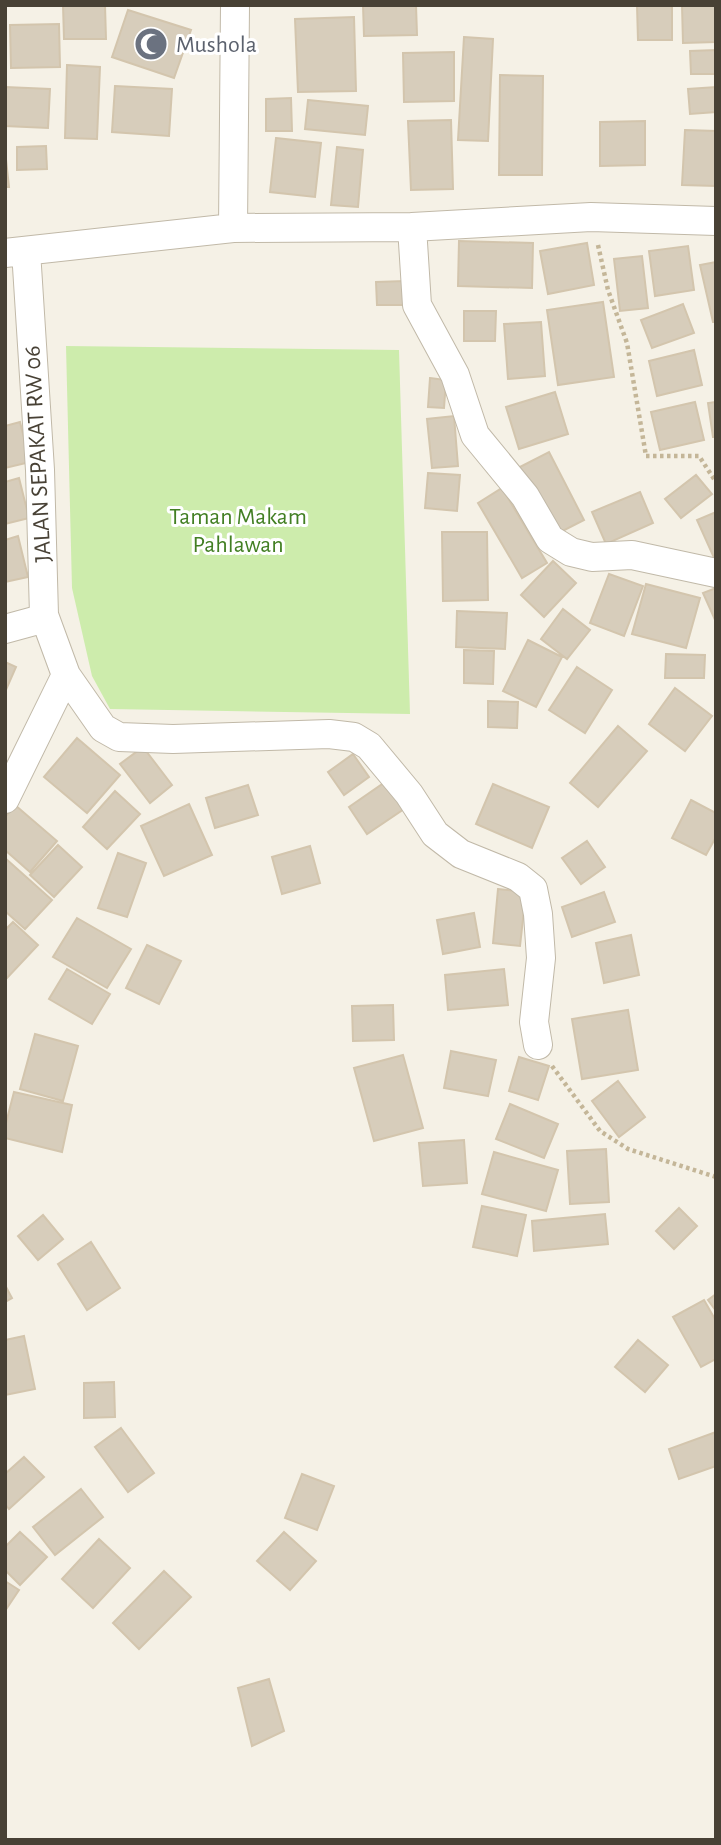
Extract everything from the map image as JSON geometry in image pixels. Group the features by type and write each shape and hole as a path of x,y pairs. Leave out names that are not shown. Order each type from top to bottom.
{"street":[{"path":"233,228 235,5"},
{"path":"16,252 233,228 412,227 591,217 716,221"},
{"path":"412,227 417,306 455,375 475,435 525,496 550,539 570,552 592,557 632,555 716,573"},
{"name":"JALAN SEPAKAT RW 06","path":"16,252 40,470 44,615 66,675 103,728 119,737 173,739 329,734 354,737 369,746 409,794 435,834 461,854 518,877 533,889 541,958 534,1022 538,1045"},
{"path":"5,629 38,620 44,615"},
{"path":"5,799 66,675"}],"path":[{"path":"591,217 608,290 627,342 646,456 699,456 716,482"},
{"path":"538,1045 570,1094 600,1131 628,1149 716,1177"}],"green space":[{"name":"Taman Makam Pahlawan","path":"66,346 399,350 410,714 110,709 92,676 72,588"}],"building":[{"path":"63,5 105,5 106,39 64,39"},
{"path":"363,5 416,5 417,35 364,36"},
{"path":"637,5 672,5 672,40 638,40"},
{"path":"682,5 716,5 716,42 683,43"},
{"name":"Mushola","path":"128,10 191,30 174,78 112,57"},
{"path":"354,17 356,91 298,92 295,19"},
{"path":"59,24 60,67 11,68 10,25"},
{"path":"464,37 493,39 488,141 458,140"},
{"path":"716,50 716,74 691,74 690,51"},
{"path":"454,52 454,101 404,102 403,53"},
{"path":"67,65 100,67 97,139 65,138"},
{"path":"500,75 543,76 542,175 499,175"},
{"path":"115,86 172,89 169,136 112,132"},
{"path":"5,87 50,89 48,128 5,126"},
{"path":"716,87 716,112 690,114 688,89"},
{"path":"291,98 292,131 266,131 266,99"},
{"path":"308,100 368,106 365,135 305,129"},
{"path":"451,120 453,189 411,190 408,121"},
{"path":"645,121 645,165 600,166 600,122"},
{"path":"685,130 716,131 716,186 682,185"},
{"path":"276,138 321,143 315,197 270,192"},
{"path":"46,146 47,169 17,170 17,147"},
{"path":"337,147 363,150 358,207 331,205"},
{"path":"5,150 9,187 5,187"},
{"path":"459,241 533,243 532,288 458,286"},
{"path":"587,243 594,285 548,294 540,251"},
{"path":"688,246 694,290 655,296 649,251"},
{"path":"642,256 648,308 620,311 614,259"},
{"path":"716,262 716,322 713,322 700,265"},
{"path":"405,281 406,305 377,305 376,282"},
{"path":"603,302 614,377 558,385 547,310"},
{"path":"683,304 694,333 652,348 641,320"},
{"path":"464,311 496,311 495,341 464,341"},
{"path":"541,322 545,376 508,379 504,324"},
{"path":"694,350 702,385 657,396 649,361"},
{"path":"430,378 446,380 444,408 428,407"},
{"path":"555,392 568,434 519,449 506,407"},
{"path":"695,402 704,440 660,450 651,412"},
{"path":"716,402 716,437 713,437 708,403"},
{"path":"454,416 458,466 432,468 427,419"},
{"path":"20,422 30,462 5,468 5,426"},
{"path":"549,452 584,520 551,537 516,469"},
{"path":"428,473 460,475 457,511 425,508"},
{"path":"696,475 712,494 681,518 665,499"},
{"path":"19,478 29,518 5,524 5,482"},
{"path":"502,488 547,563 522,578 478,503"},
{"path":"640,492 653,523 606,544 592,512"},
{"path":"716,512 716,560 715,560 697,520"},
{"path":"442,532 487,532 488,600 443,601"},
{"path":"18,536 28,577 5,582 5,540"},
{"path":"553,561 576,583 544,617 521,595"},
{"path":"609,574 643,586 624,636 590,623"},
{"path":"646,584 700,598 686,648 632,634"},
{"path":"716,588 716,622 703,593"},
{"path":"563,609 590,630 567,659 541,639"},
{"path":"457,611 507,613 505,649 456,647"},
{"path":"528,640 562,657 536,707 503,691"},
{"path":"464,650 494,651 493,684 464,683"},
{"path":"666,654 705,655 704,678 665,678"},
{"path":"5,662 16,667 5,692"},
{"path":"577,667 612,690 585,733 549,710"},
{"path":"675,688 712,716 685,751 649,724"},
{"path":"488,701 518,702 517,728 488,727"},
{"path":"618,726 647,751 598,807 570,783"},
{"path":"77,738 120,775 87,813 44,777"},
{"path":"143,747 172,785 150,803 120,764"},
{"path":"353,754 369,777 344,795 328,772"},
{"path":"391,778 410,805 367,834 349,807"},
{"path":"493,784 549,807 532,848 476,824"},
{"path":"248,785 258,815 215,828 206,798"},
{"path":"115,791 140,814 107,849 83,827"},
{"path":"691,800 716,813 716,837 706,855 672,838"},
{"path":"189,804 212,855 164,876 141,826"},
{"path":"15,805 57,841 30,872 5,850 5,817"},
{"path":"587,841 605,867 581,884 562,858"},
{"path":"58,845 82,867 54,897 30,875"},
{"path":"310,846 320,883 282,894 272,857"},
{"path":"118,853 146,863 127,917 98,908"},
{"path":"5,858 52,900 25,929 5,911"},
{"path":"498,889 526,892 520,946 493,943"},
{"path":"604,892 615,922 572,937 562,907"},
{"path":"474,913 480,947 443,954 437,920"},
{"path":"77,918 131,949 107,988 53,957"},
{"path":"13,922 38,945 7,978 5,930"},
{"path":"631,935 639,975 604,983 596,943"},
{"path":"147,945 181,961 159,1004 126,988"},
{"path":"67,969 110,994 92,1024 49,999"},
{"path":"504,969 508,1005 448,1010 445,975"},
{"path":"393,1005 394,1040 353,1041 352,1006"},
{"path":"628,1010 638,1070 582,1079 572,1019"},
{"path":"35,1034 78,1046 63,1101 20,1089"},
{"path":"451,1051 496,1060 488,1096 444,1088"},
{"path":"403,1055 423,1128 374,1141 354,1068"},
{"path":"519,1057 549,1066 538,1100 509,1091"},
{"path":"618,1081 645,1117 619,1137 592,1101"},
{"path":"14,1092 72,1105 62,1152 5,1138 5,1127"},
{"path":"510,1104 558,1124 544,1158 496,1139"},
{"path":"464,1140 467,1183 423,1186 419,1143"},
{"path":"606,1149 609,1202 570,1204 567,1151"},
{"path":"494,1152 558,1170 546,1211 482,1194"},
{"path":"482,1206 526,1215 517,1256 473,1247"},
{"path":"679,1208 697,1226 674,1249 656,1231"},
{"path":"605,1214 608,1244 534,1251 532,1221"},
{"path":"43,1215 63,1239 38,1260 18,1236"},
{"path":"91,1242 120,1288 87,1310 58,1264"},
{"path":"5,1285 12,1298 5,1302"},
{"path":"716,1294 716,1311 708,1300"},
{"path":"704,1300 716,1321 716,1359 701,1367 673,1317"},
{"path":"24,1336 35,1389 5,1395 5,1340"},
{"path":"638,1340 668,1365 645,1392 615,1367"},
{"path":"114,1382 115,1417 84,1418 84,1383"},
{"path":"121,1428 154,1473 128,1492 95,1447"},
{"path":"716,1432 716,1466 679,1479 669,1449"},
{"path":"24,1457 44,1477 9,1509 5,1504 5,1474"},
{"path":"302,1474 334,1486 317,1530 285,1518"},
{"path":"81,1489 103,1517 55,1555 33,1527"},
{"path":"20,1532 47,1557 20,1585 5,1570 5,1547"},
{"path":"284,1532 316,1561 290,1590 257,1561"},
{"path":"99,1539 130,1568 93,1608 62,1579"},
{"path":"164,1571 191,1597 139,1649 113,1623"},
{"path":"5,1581 19,1590 5,1611"},
{"path":"269,1679 284,1731 252,1746 238,1688"}],"place":[{"name":"Mushola","path":"151,44"}]}
